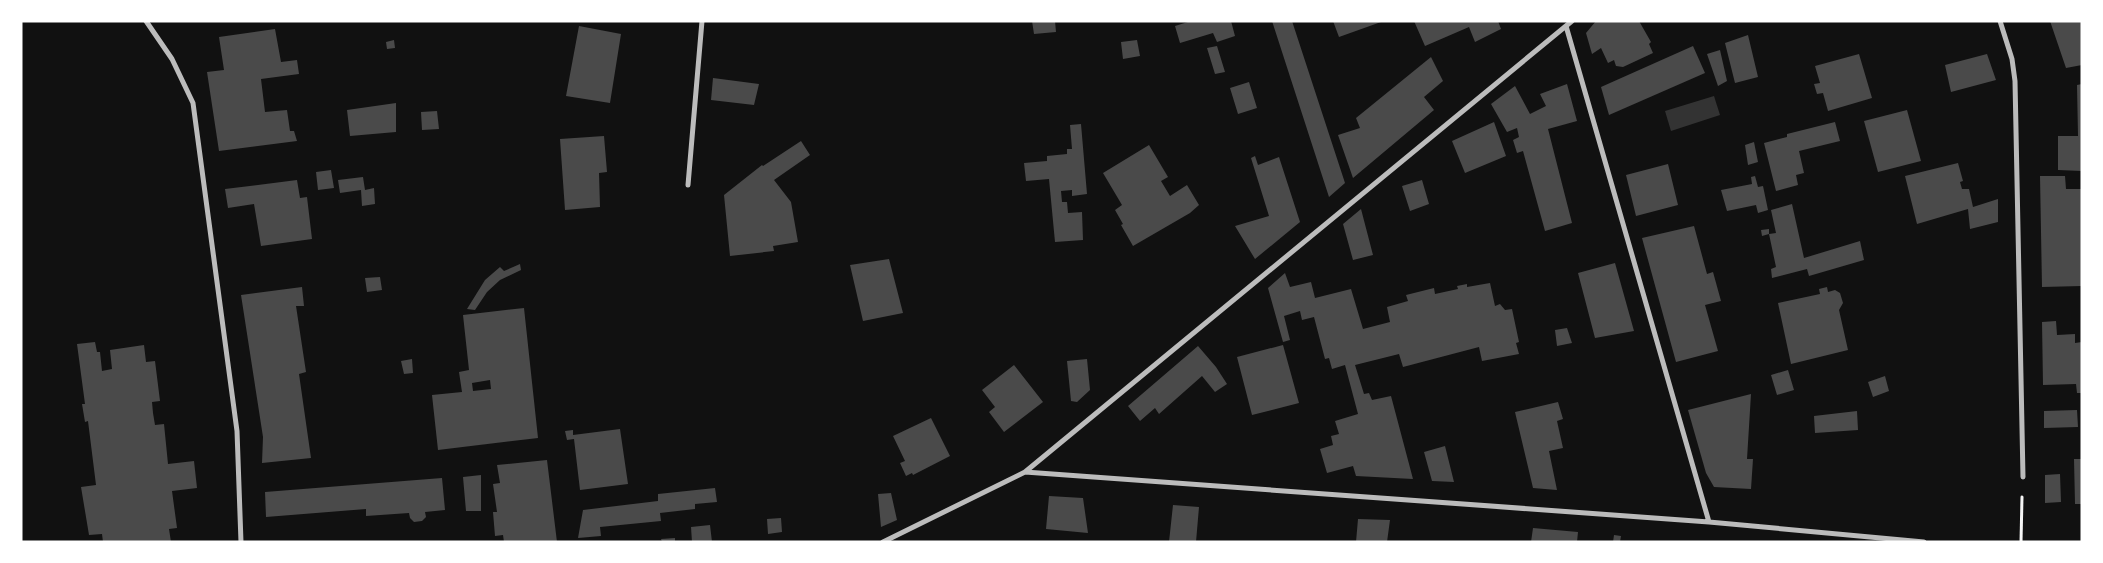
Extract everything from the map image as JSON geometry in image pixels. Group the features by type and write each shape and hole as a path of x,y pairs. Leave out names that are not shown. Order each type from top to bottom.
{"street":[{"path":"146,21 172,59 193,103 237,431 242,542"},
{"path":"688,185 702,21"},
{"path":"883,542 1025,472 1572,21"},
{"path":"2000,21 2012,59 2015,81 2022,477"},
{"path":"1566,26 1709,522"},
{"path":"1025,472 1709,522 1924,542"}],"path":[{"path":"2021,542 2022,477"}],"shaded area":[{"path":"1714,96 1720,115 1671,131 1665,111"}],"building":[{"path":"1032,21 1055,21 1056,32 1034,34"},
{"path":"1191,21 1231,21 1235,36 1217,42 1213,33 1180,43 1175,26"},
{"path":"1272,21 1292,21 1345,183 1329,197"},
{"path":"1333,21 1381,21 1381,22 1339,37"},
{"path":"1414,21 1498,21 1501,29 1475,42 1469,27 1425,46"},
{"path":"1596,21 1639,21 1651,42 1649,44 1653,53 1623,67 1616,66 1614,60 1608,63 1601,48 1592,54 1586,33"},
{"path":"2050,21 2082,21 2082,65 2066,68"},
{"path":"579,26 621,34 610,103 566,96"},
{"path":"275,29 281,62 297,60 299,74 261,79 265,112 287,110 290,131 294,131 297,141 219,151 207,72 224,70 219,37"},
{"path":"1748,35 1758,77 1735,83 1725,43"},
{"path":"394,40 395,48 387,49 386,42"},
{"path":"1137,40 1140,56 1123,59 1121,42"},
{"path":"1217,46 1225,72 1215,74 1207,48"},
{"path":"1693,46 1705,73 1609,115 1601,87"},
{"path":"1720,50 1727,81 1718,86 1707,54"},
{"path":"1859,54 1872,98 1828,111 1823,93 1817,94 1814,84 1820,83 1815,66"},
{"path":"1987,54 1996,80 1951,92 1945,65"},
{"path":"1431,57 1443,81 1424,97 1434,110 1353,178 1338,135 1360,128 1356,118"},
{"path":"713,78 759,84 754,105 711,100"},
{"path":"1249,82 1257,108 1238,114 1230,88"},
{"path":"1567,84 1577,121 1548,129 1572,223 1545,231 1523,151 1517,153 1513,140 1519,137 1517,128 1507,132 1491,104 1515,86 1530,114 1546,106 1540,94"},
{"path":"2082,84 2082,171 2058,170 2058,136 2078,136 2077,85"},
{"path":"396,103 396,132 350,136 347,110"},
{"path":"1907,110 1921,161 1878,172 1864,121"},
{"path":"437,111 439,129 422,130 421,112"},
{"path":"1494,122 1506,156 1465,173 1452,141"},
{"path":"1835,122 1840,141 1799,151 1804,173 1796,175 1798,185 1776,191 1764,143 1787,137 1787,134"},
{"path":"1081,124 1087,194 1072,196 1072,190 1061,191 1062,202 1067,202 1068,213 1082,212 1083,240 1055,242 1049,179 1026,181 1024,163 1047,161 1047,156 1067,154 1067,149 1072,149 1070,125"},
{"path":"604,136 607,172 599,173 600,207 565,210 560,139"},
{"path":"801,141 810,155 774,180 791,202 798,242 773,246 774,251 730,256 724,195 762,165"},
{"path":"1754,142 1758,162 1748,165 1745,145"},
{"path":"1149,145 1168,177 1161,181 1170,196 1187,185 1199,205 1190,213 1133,246 1115,210 1122,205 1103,173"},
{"path":"1255,156 1258,165 1279,157 1300,222 1255,259 1235,226 1269,216 1251,158"},
{"path":"1958,163 1963,181 1960,182 1962,189 1969,189 1973,207 1998,199 1998,222 1970,229 1968,209 1917,224 1905,176"},
{"path":"1668,164 1678,205 1636,216 1626,175"},
{"path":"331,170 334,188 318,190 316,172"},
{"path":"1755,176 1758,187 1763,186 1768,210 1758,213 1756,205 1727,211 1721,190 1752,184 1751,177"},
{"path":"2040,176 2065,176 2066,189 2082,189 2082,286 2042,287"},
{"path":"363,177 365,190 374,188 375,204 362,206 361,190 340,193 338,180"},
{"path":"297,180 300,198 307,197 312,239 261,246 254,204 228,208 225,189"},
{"path":"1422,180 1429,204 1410,211 1402,186"},
{"path":"1792,204 1804,258 1860,241 1864,260 1809,276 1807,269 1772,278 1771,269 1776,267 1769,234 1776,233 1771,210"},
{"path":"1361,209 1373,255 1353,260 1343,224"},
{"path":"1694,226 1707,274 1713,272 1721,301 1705,305 1718,351 1676,362 1642,238"},
{"path":"1769,229 1769,234 1762,236 1761,230"},
{"path":"889,259 903,313 863,321 850,265"},
{"path":"1615,263 1634,331 1595,338 1578,273"},
{"path":"520,264 521,270 500,280 487,292 475,310 467,309 485,280 500,267 504,271"},
{"path":"1285,273 1290,287 1311,282 1315,298 1351,289 1363,329 1390,322 1387,307 1408,301 1406,295 1434,288 1435,294 1458,289 1457,286 1467,284 1467,287 1490,283 1495,306 1500,304 1505,310 1512,309 1519,342 1516,343 1519,354 1482,361 1479,347 1403,367 1399,354 1355,365 1364,394 1369,393 1372,400 1391,396 1413,479 1356,476 1353,466 1327,473 1320,449 1333,445 1331,436 1339,434 1335,421 1358,414 1345,365 1332,369 1329,358 1325,359 1314,317 1302,320 1300,311 1284,316 1290,340 1283,342 1268,288"},
{"path":"380,277 382,290 367,292 365,278"},
{"path":"302,287 304,306 296,306 306,372 299,374 311,458 262,463 263,437 241,295"},
{"path":"1827,287 1828,292 1835,290 1840,293 1843,303 1839,310 1848,350 1791,364 1778,303 1820,294 1819,289"},
{"path":"524,308 538,438 438,450 432,395 462,392 459,372 469,370 463,315","holes":["490,380 491,389 473,391 472,383"]},
{"path":"2056,321 2057,335 2075,334 2075,343 2082,342 2082,393 2077,393 2076,384 2043,385 2042,322"},
{"path":"1567,328 1572,343 1557,346 1555,330"},
{"path":"95,342 97,352 100,352 102,371 112,369 110,350 144,345 146,362 155,361 160,401 152,402 153,413 155,425 164,424 168,464 194,461 197,488 172,491 177,528 169,529 171,542 103,542 102,534 89,535 81,487 96,485 88,421 85,422 82,404 85,404 77,344"},
{"path":"1283,345 1299,403 1252,415 1237,357"},
{"path":"1198,346 1216,367 1227,384 1215,392 1202,376 1159,414 1155,408 1140,421 1128,406"},
{"path":"412,359 413,373 404,374 401,361"},
{"path":"1087,359 1090,390 1077,402 1071,401 1067,361"},
{"path":"1014,365 1043,402 1004,432 989,412 995,407 982,390"},
{"path":"1788,370 1794,390 1777,395 1771,375"},
{"path":"1885,376 1889,391 1873,397 1868,382"},
{"path":"1751,394 1747,459 1753,459 1751,489 1714,487 1706,473 1688,410"},
{"path":"1558,402 1563,419 1557,421 1563,448 1549,451 1557,490 1533,488 1515,412"},
{"path":"2077,410 2078,427 2044,428 2044,411"},
{"path":"1857,411 1858,430 1815,433 1814,416"},
{"path":"931,418 950,456 913,475 912,473 906,476 900,463 905,461 893,436"},
{"path":"620,429 628,484 580,490 574,439 567,440 565,431 573,430 573,435"},
{"path":"1445,446 1454,482 1432,481 1424,452"},
{"path":"2074,459 2082,459 2082,504 2075,504"},
{"path":"547,460 557,542 504,542 503,535 495,536 493,512 497,512 493,484 500,483 497,465"},
{"path":"2060,474 2061,502 2045,503 2045,475"},
{"path":"481,475 481,511 466,511 463,477"},
{"path":"442,478 445,510 425,512 426,517 422,521 414,522 410,518 409,513 366,516 366,509 266,517 265,492"},
{"path":"715,488 717,502 695,504 695,509 660,513 661,521 600,527 601,536 578,538 583,510 658,501 658,494"},
{"path":"891,493 897,520 881,527 878,494"},
{"path":"1049,496 1083,498 1088,533 1046,529"},
{"path":"1173,505 1199,507 1196,542 1169,542"},
{"path":"781,518 782,532 768,534 767,519"},
{"path":"1358,519 1390,520 1387,542 1356,542"},
{"path":"710,525 712,542 692,542 691,527"},
{"path":"1533,528 1578,532 1577,542 1531,542"},
{"path":"1614,535 1621,536 1620,542 1613,542"},
{"path":"675,538 675,542 662,542 661,539"}]}
